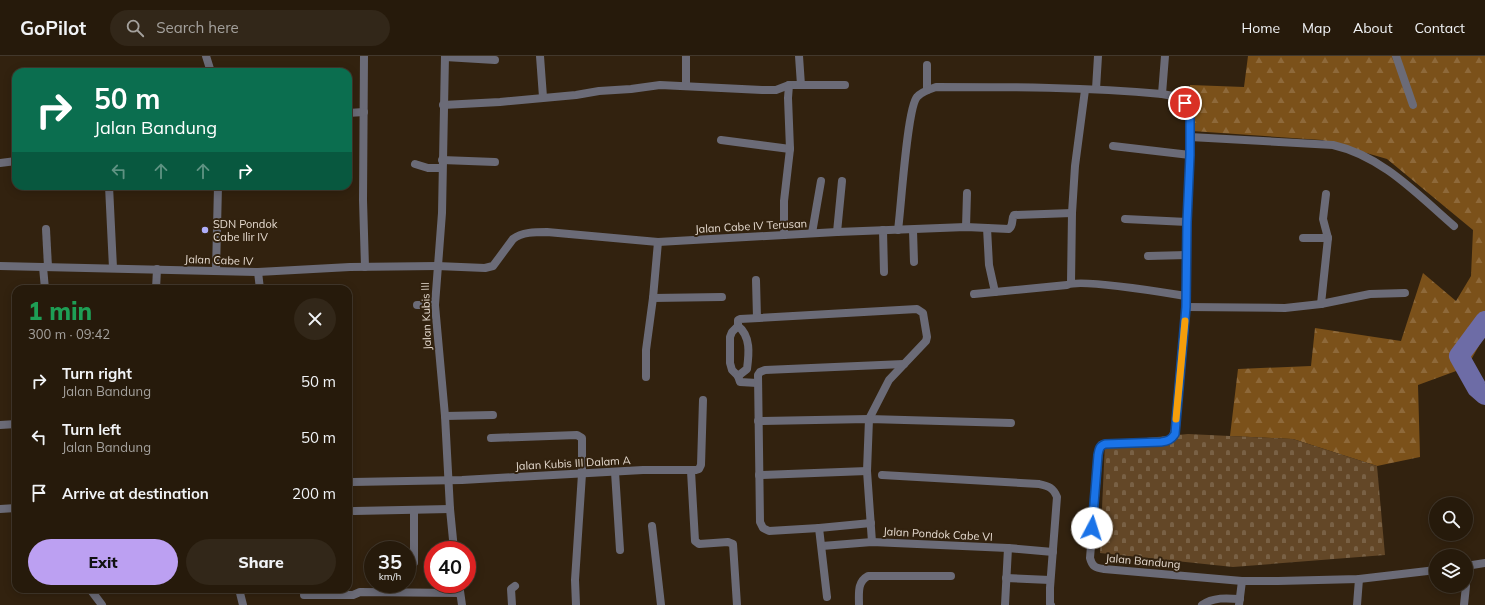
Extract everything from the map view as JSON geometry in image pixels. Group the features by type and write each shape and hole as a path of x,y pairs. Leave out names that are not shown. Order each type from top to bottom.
{"street":[{"path":"206,56 210,68"},
{"path":"364,56 363,200 365,267"},
{"path":"445,56 495,60"},
{"name":"Jalan Kubis III","path":"445,56 442,213 435,304 445,416 453,541"},
{"path":"540,56 543,97"},
{"path":"686,56 686,86"},
{"path":"799,56 801,85"},
{"path":"1096,89 1098,56"},
{"path":"898,230 912,106 917,96 936,87 1096,89 1162,94 1164,56"},
{"path":"1396,56 1413,105"},
{"path":"927,65 927,90"},
{"path":"444,104 500,102 599,91 631,90 660,85 734,90 776,90 789,85 845,85"},
{"path":"784,235 784,201 790,149 788,98 789,85"},
{"path":"1072,283 1072,213 1075,166 1085,90"},
{"name":"Jalan Bandung","path":"1162,94 1173,96 1185,103 1190,119 1186,307 1175,434 1167,441 1105,444 1099,449 1090,558 1091,564 1096,568 1242,581 1321,581 1359,579 1429,571"},
{"path":"352,112 364,112"},
{"path":"1190,137 1333,145 1355,151 1378,163 1394,175 1454,226"},
{"path":"721,140 790,149"},
{"path":"1113,146 1190,155"},
{"path":"0,162 12,161"},
{"path":"415,164 428,168 442,164 495,162"},
{"path":"812,233 821,181"},
{"path":"837,232 842,181"},
{"path":"109,190 113,268"},
{"path":"216,271 218,190"},
{"path":"966,227 967,193"},
{"path":"1320,304 1328,238 1323,219 1326,194"},
{"name":"Jalan Cabe IV Terusan","path":"437,266 485,268 492,266 513,239 517,236 534,232 658,242 883,230 966,227 1009,229 1012,226 1012,217 1014,215 1072,213"},
{"path":"1125,219 1187,222"},
{"path":"987,228 989,265 995,292"},
{"path":"45,285 46,229"},
{"path":"883,230 884,272"},
{"path":"913,230 914,262"},
{"path":"1303,238 1328,238"},
{"path":"646,377 646,350 653,298 658,242"},
{"path":"1148,256 1187,255"},
{"name":"Jalan Cabe IV","path":"0,266 258,272 365,267 437,266"},
{"path":"156,285 157,269"},
{"path":"258,272 260,285"},
{"path":"756,280 757,318"},
{"path":"974,294 1067,285 1072,283 1097,284 1186,296"},
{"path":"1186,307 1285,308 1320,304 1370,294 1405,293"},
{"path":"653,298 722,297"},
{"path":"417,305 435,304"},
{"path":"757,383 740,382 738,376 732,370 730,363 730,337 732,332 738,326 738,320 740,319 921,310 925,316 926,341 889,380 869,419 868,471 872,542"},
{"path":"738,326 744,331 748,339 747,369 738,376"},
{"path":"871,523 769,531 763,528 760,522 757,383 760,372 765,370 904,364"},
{"path":"703,400 701,465 695,470 695,541 699,544 728,542 733,544 736,605"},
{"path":"445,416 493,415"},
{"path":"758,421 869,419 1011,423"},
{"path":"0,425 12,424"},
{"path":"491,438 580,436 582,441 582,474 575,580 576,605"},
{"name":"Jalan Kubis III Dalam A","path":"352,482 449,480 643,470 695,470"},
{"path":"759,476 868,471"},
{"path":"615,472 620,550"},
{"path":"882,475 1038,484 1048,486 1054,490 1057,497 1049,596 1051,605"},
{"path":"0,509 12,508"},
{"path":"354,511 450,509"},
{"path":"414,510 414,541"},
{"path":"652,526 661,605"},
{"path":"819,528 827,597"},
{"name":"Jalan Pondok Cabe VI","path":"822,546 872,542 1008,548 1053,552"},
{"path":"1005,605 1008,548"},
{"path":"1473,565 1485,563"},
{"path":"859,605 860,582 868,576 952,576"},
{"path":"1006,578 1050,580"},
{"path":"1357,605 1359,579"},
{"path":"1202,605 1219,598 1240,602 1242,581"},
{"path":"512,605 511,591 515,586"},
{"path":"304,595 353,595 360,592 424,593"},
{"path":"93,593 102,605"},
{"path":"240,593 243,605"},
{"path":"460,593 462,605"},
{"path":"1464,605 1465,593"}],"green space":[{"path":"1248,56 1485,56 1485,335 1467,367 1418,385 1420,457 1377,466 1293,439 1230,436 1238,369 1311,366 1315,328 1401,341 1423,273 1456,301 1471,276 1473,230 1387,159 1322,140 1192,131 1190,85 1244,87"},
{"path":"1188,434 1293,439 1377,466 1385,555 1233,567 1100,553 1105,442"}],"waterway":[{"path":"1485,321 1459,356 1477,388 1485,395"}],"slow traffic":[{"path":"1176,419 1185,321"}],"place":[{"name":"SDN Pondok Cabe Ilir IV","path":"205,230"}],"route":[{"path":"1092,528 1098,455 1099,449 1102,445 1161,442 1167,441 1175,434 1186,307 1190,119 1185,103"}]}
